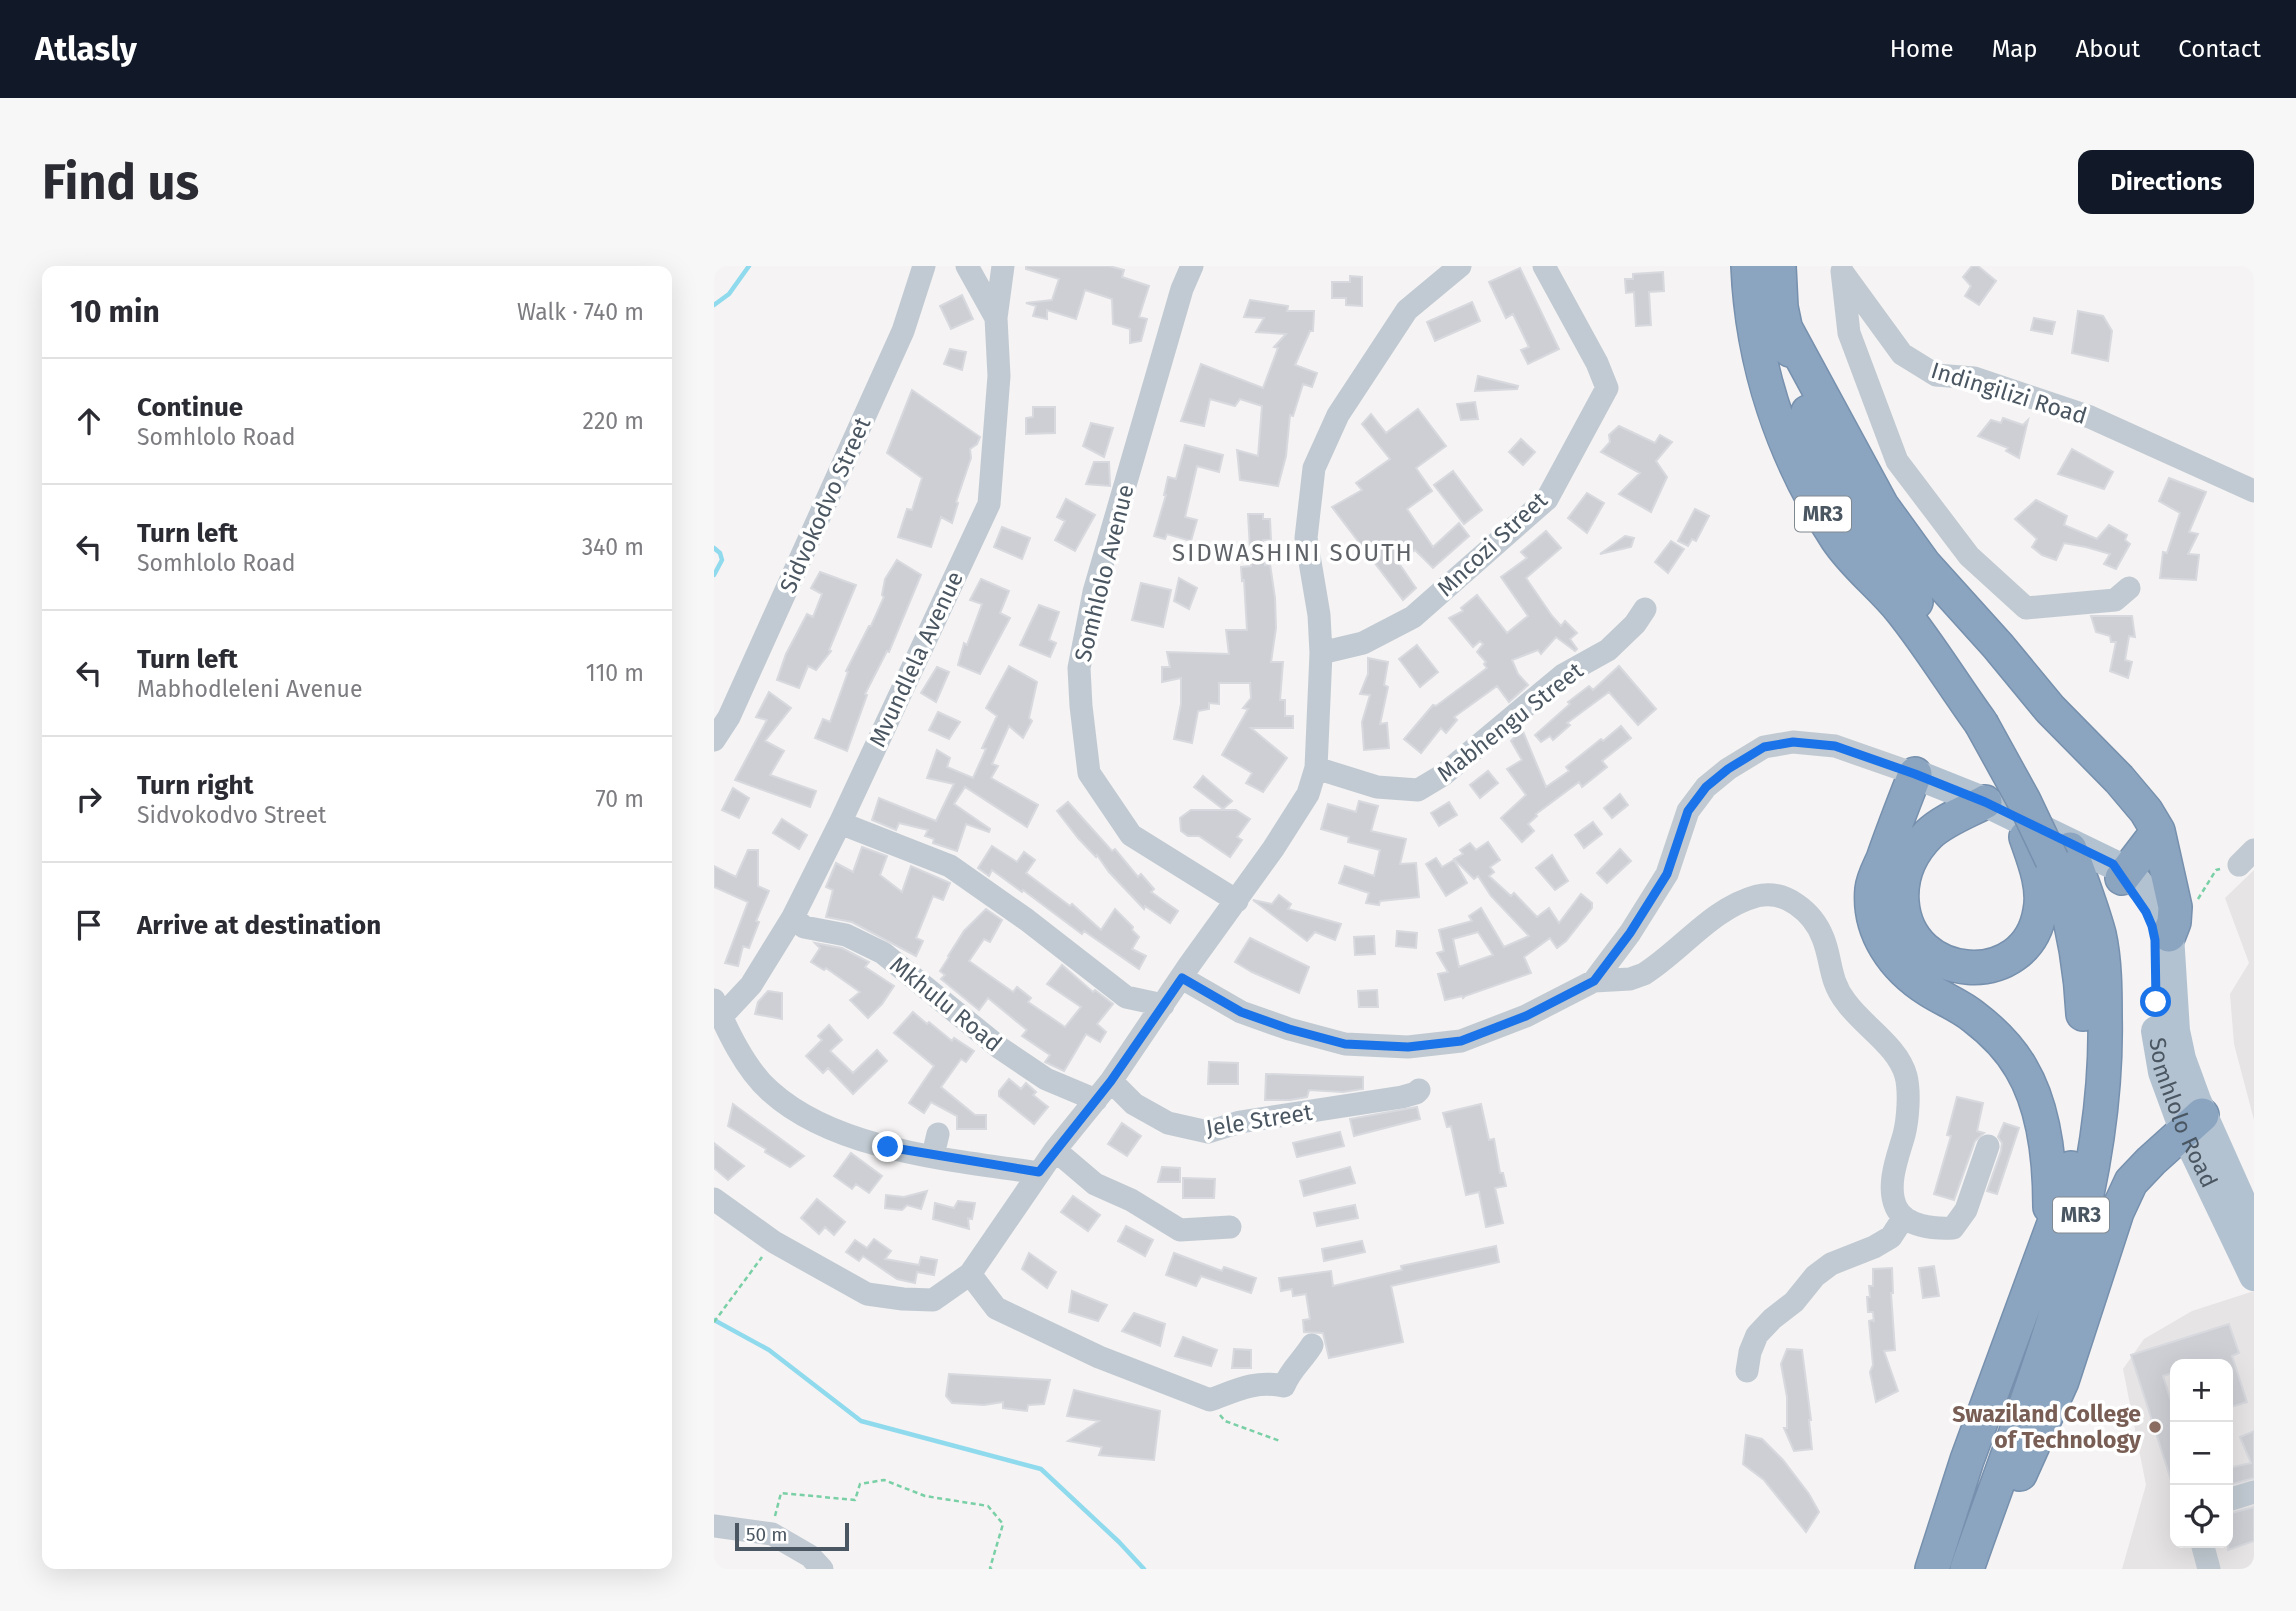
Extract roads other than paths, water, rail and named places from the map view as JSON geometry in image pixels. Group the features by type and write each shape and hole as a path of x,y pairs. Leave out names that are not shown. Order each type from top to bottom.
{"highway":[{"name":"MR3","path":"1748,266 1750,311 1764,380 1790,454 1838,541 1901,610 1981,720 2038,779 2061,854 2099,936 2105,986 2105,1078 2099,1131 2061,1299 1967,1569"},
{"name":"MR3","path":"1779,266 1781,307 1794,369 1811,420 1835,476 1919,607 1981,720"},
{"path":"1786,329 1816,389 1882,506 1924,564 2050,709 2147,811 2158,831 2172,921"},
{"path":"1981,720 1978,746 2026,838 2040,886 2041,910 2032,934 2009,957 1984,968 1971,969 1936,959 1916,940 1903,919 1902,881 1913,856 1930,834 1942,824 1985,802"},
{"path":"1915,774 1872,888 1874,918 1881,942 1900,968 1926,988 1973,1016 2021,1068 2036,1102 2044,1136 2050,1173 2050,1230"},
{"path":"2121,871 2158,831"},
{"name":"MR3","path":"1932,1569 1967,1460 2064,1196 2075,1151 2084,1081 2081,981 2061,854"},
{"path":"1978,1569 2062,1381 2117,1212 2131,1182 2194,1124"}],"main road":[{"name":"Somhlolo Road","path":"1915,774 1985,802 2121,871 2172,921 2177,1043 2194,1124 2254,1276"},
{"name":"Somhlolo Road","path":"2121,871 2152,926 2155,940 2156,1036 2170,1093 2194,1124 2254,1230"}],"street":[{"name":"Sidvokodvo Street","path":"714,740 729,717 903,331 924,266"},
{"path":"967,266 996,318"},
{"name":"Mvundlela Avenue","path":"718,1009 751,985 793,917 989,504 999,376 996,318 1003,266"},
{"name":"Somhlolo Avenue","path":"1192,266 1182,289 1094,592 1079,668 1081,706 1090,773 1130,835 1237,901"},
{"path":"714,1199 774,1242 867,1294 933,1300 970,1274 1055,1150 1111,1081 1308,794 1316,768 1321,653 1319,615 1306,538 1314,468 1338,415 1407,310 1460,266"},
{"name":"Mncozi Street","path":"1321,653 1363,643 1413,617 1547,499 1607,388 1597,363 1544,266"},
{"path":"1842,268 1849,333 1897,461 1969,556 2026,608 2115,600 2129,588"},
{"name":"Indingilizi Road","path":"1842,268 1902,354 1936,375 1974,378 2090,417 2254,491"},
{"name":"Mabhengu Street","path":"1316,768 1377,787 1418,790 1443,775 1563,674 1608,650 1635,624 1645,610"},
{"name":"Somhlolo Road","path":"1182,978 1241,1012 1289,1029 1345,1044 1408,1047 1461,1041 1526,1016 1594,981 1630,933 1667,874 1688,811 1706,787 1728,769 1764,747 1793,742 1835,746 1915,774"},
{"path":"840,822 950,866 1027,920 1126,997 1163,1004"},
{"path":"1594,981 1630,979 1644,974 1728,907 1759,895 1782,896 1800,907 1824,939 1830,970 1843,999 1860,1021 1896,1056 1906,1076 1905,1132 1896,1159 1894,1185 1896,1207 1904,1217 1931,1229 1953,1228 1966,1210 1988,1146"},
{"name":"Mkhulu Road","path":"793,917 804,927 846,935 883,953 1010,1055 1046,1079 1096,1100"},
{"path":"718,1009 736,1046 769,1091 820,1125 888,1147 936,1145 1039,1172"},
{"name":"Jele Street","path":"1111,1081 1134,1104 1168,1123 1208,1132 1240,1122 1402,1097 1419,1090"},
{"path":"1055,1150 1095,1184 1131,1200 1180,1230 1230,1227"},
{"path":"1747,1371 1750,1352 1757,1335 1794,1302 1815,1276 1830,1264 1874,1247 1891,1237 1904,1217"},
{"path":"970,1274 996,1308 1099,1357 1210,1400 1267,1383 1284,1386 1289,1374 1303,1360 1312,1345"},
{"path":"2233,1498 2254,1492"},
{"path":"714,1526 772,1534 810,1556 822,1569"},
{"path":"2203,1548 2209,1569"}],"waterway":[{"path":"714,305 729,294 749,266"},
{"path":"714,548 720,553 722,560 714,575"},
{"path":"714,1320 769,1350 861,1421 1041,1469 1144,1569"}],"place":[{"name":"Swaziland College of Technology","path":"2155,1427"}],"district":[{"name":"SIDWASHINI SOUTH","path":"1293,553"}]}
